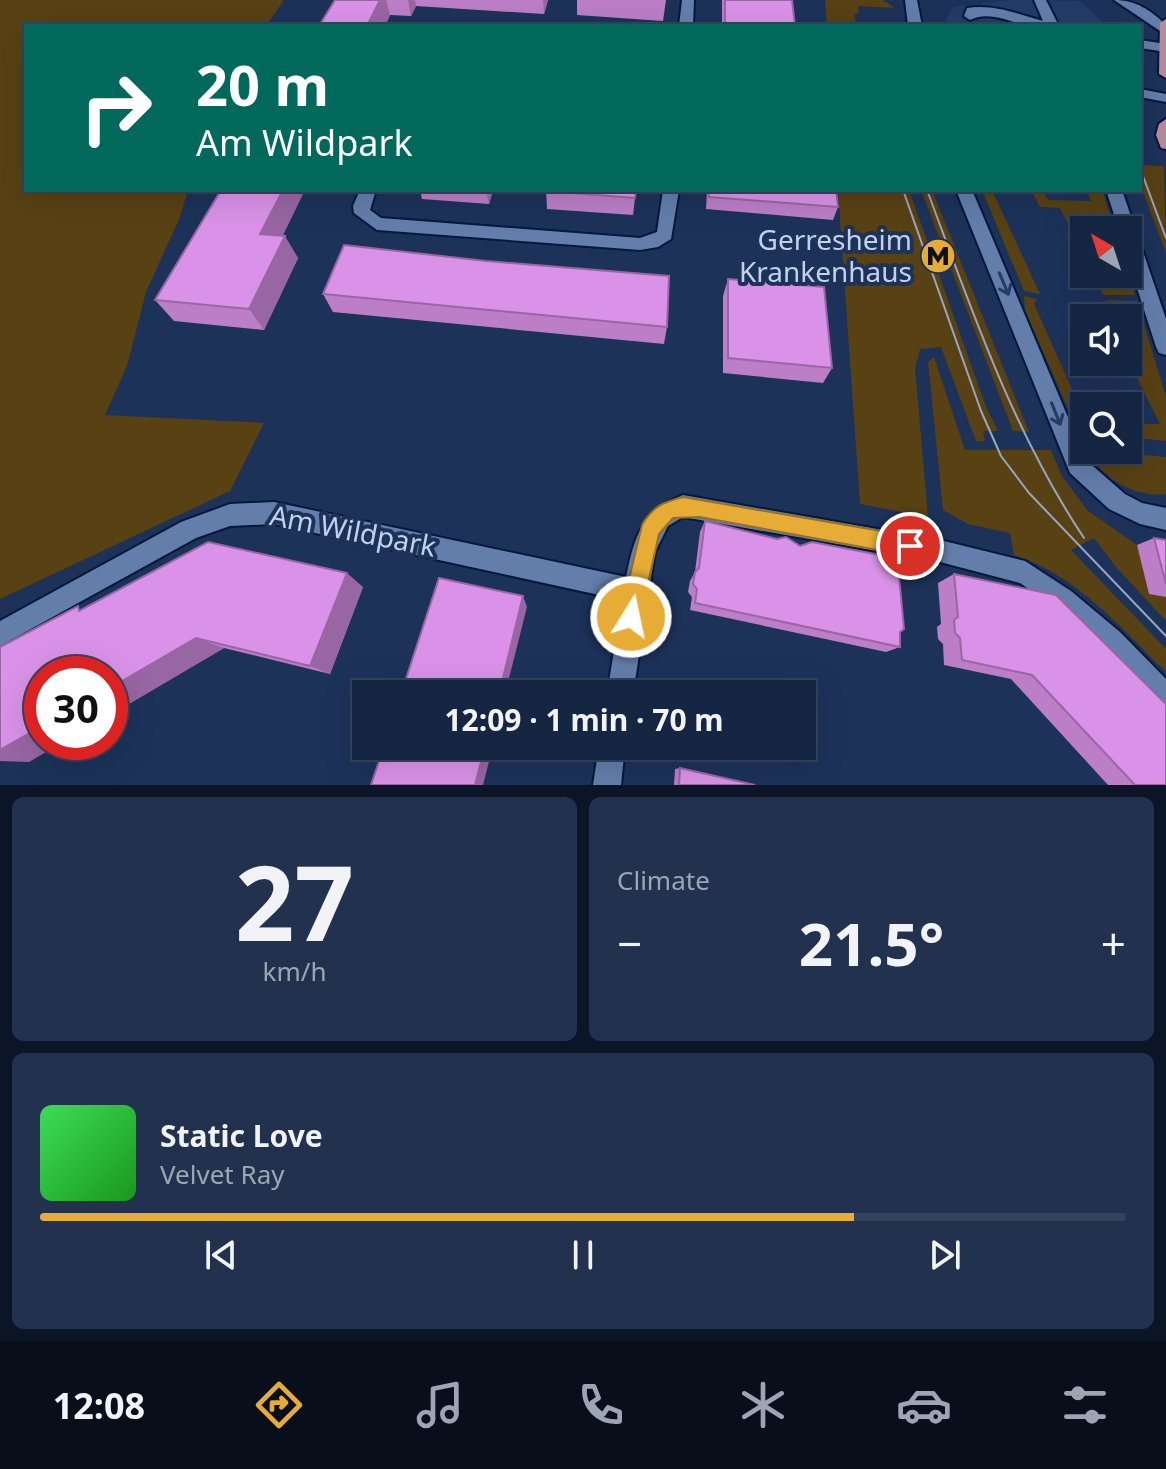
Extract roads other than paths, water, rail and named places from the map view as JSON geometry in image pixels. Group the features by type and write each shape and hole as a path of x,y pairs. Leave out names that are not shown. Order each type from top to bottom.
{"main road":[{"path":"1166,23 1166,74"},
{"path":"1166,124 1166,144"}],"street":[{"path":"686,24 688,0"},
{"path":"911,0 915,24"},
{"path":"1040,0 1048,24"},
{"path":"1120,0 1147,14 1165,31"},
{"path":"970,16 972,11 990,11 1041,24"},
{"path":"1142,44 1165,48"},
{"path":"1142,93 1166,98"},
{"path":"367,192 361,206 362,213 377,224 640,244 652,243 665,235 671,192"},
{"path":"965,192 1078,466 1092,484 1127,508 1166,519"},
{"path":"1115,192 1122,216"},
{"path":"1142,276 1166,347"},
{"path":"622,680 635,591 650,532 657,519 668,510 683,506 940,551 1014,569 1043,584 1111,641 1166,697"},
{"name":"Am Wildpark","path":"0,634 189,530 230,515 250,512 274,513 635,591"},
{"path":"607,785 610,760"}],"tram line":[{"path":"1142,173 1166,238"},
{"path":"904,192 981,411 1001,456 1029,493 1166,636"},
{"path":"928,192 995,368 1035,455 1084,538"}],"place":[{"name":"Gerresheim Krankenhaus","path":"938,256"}]}
